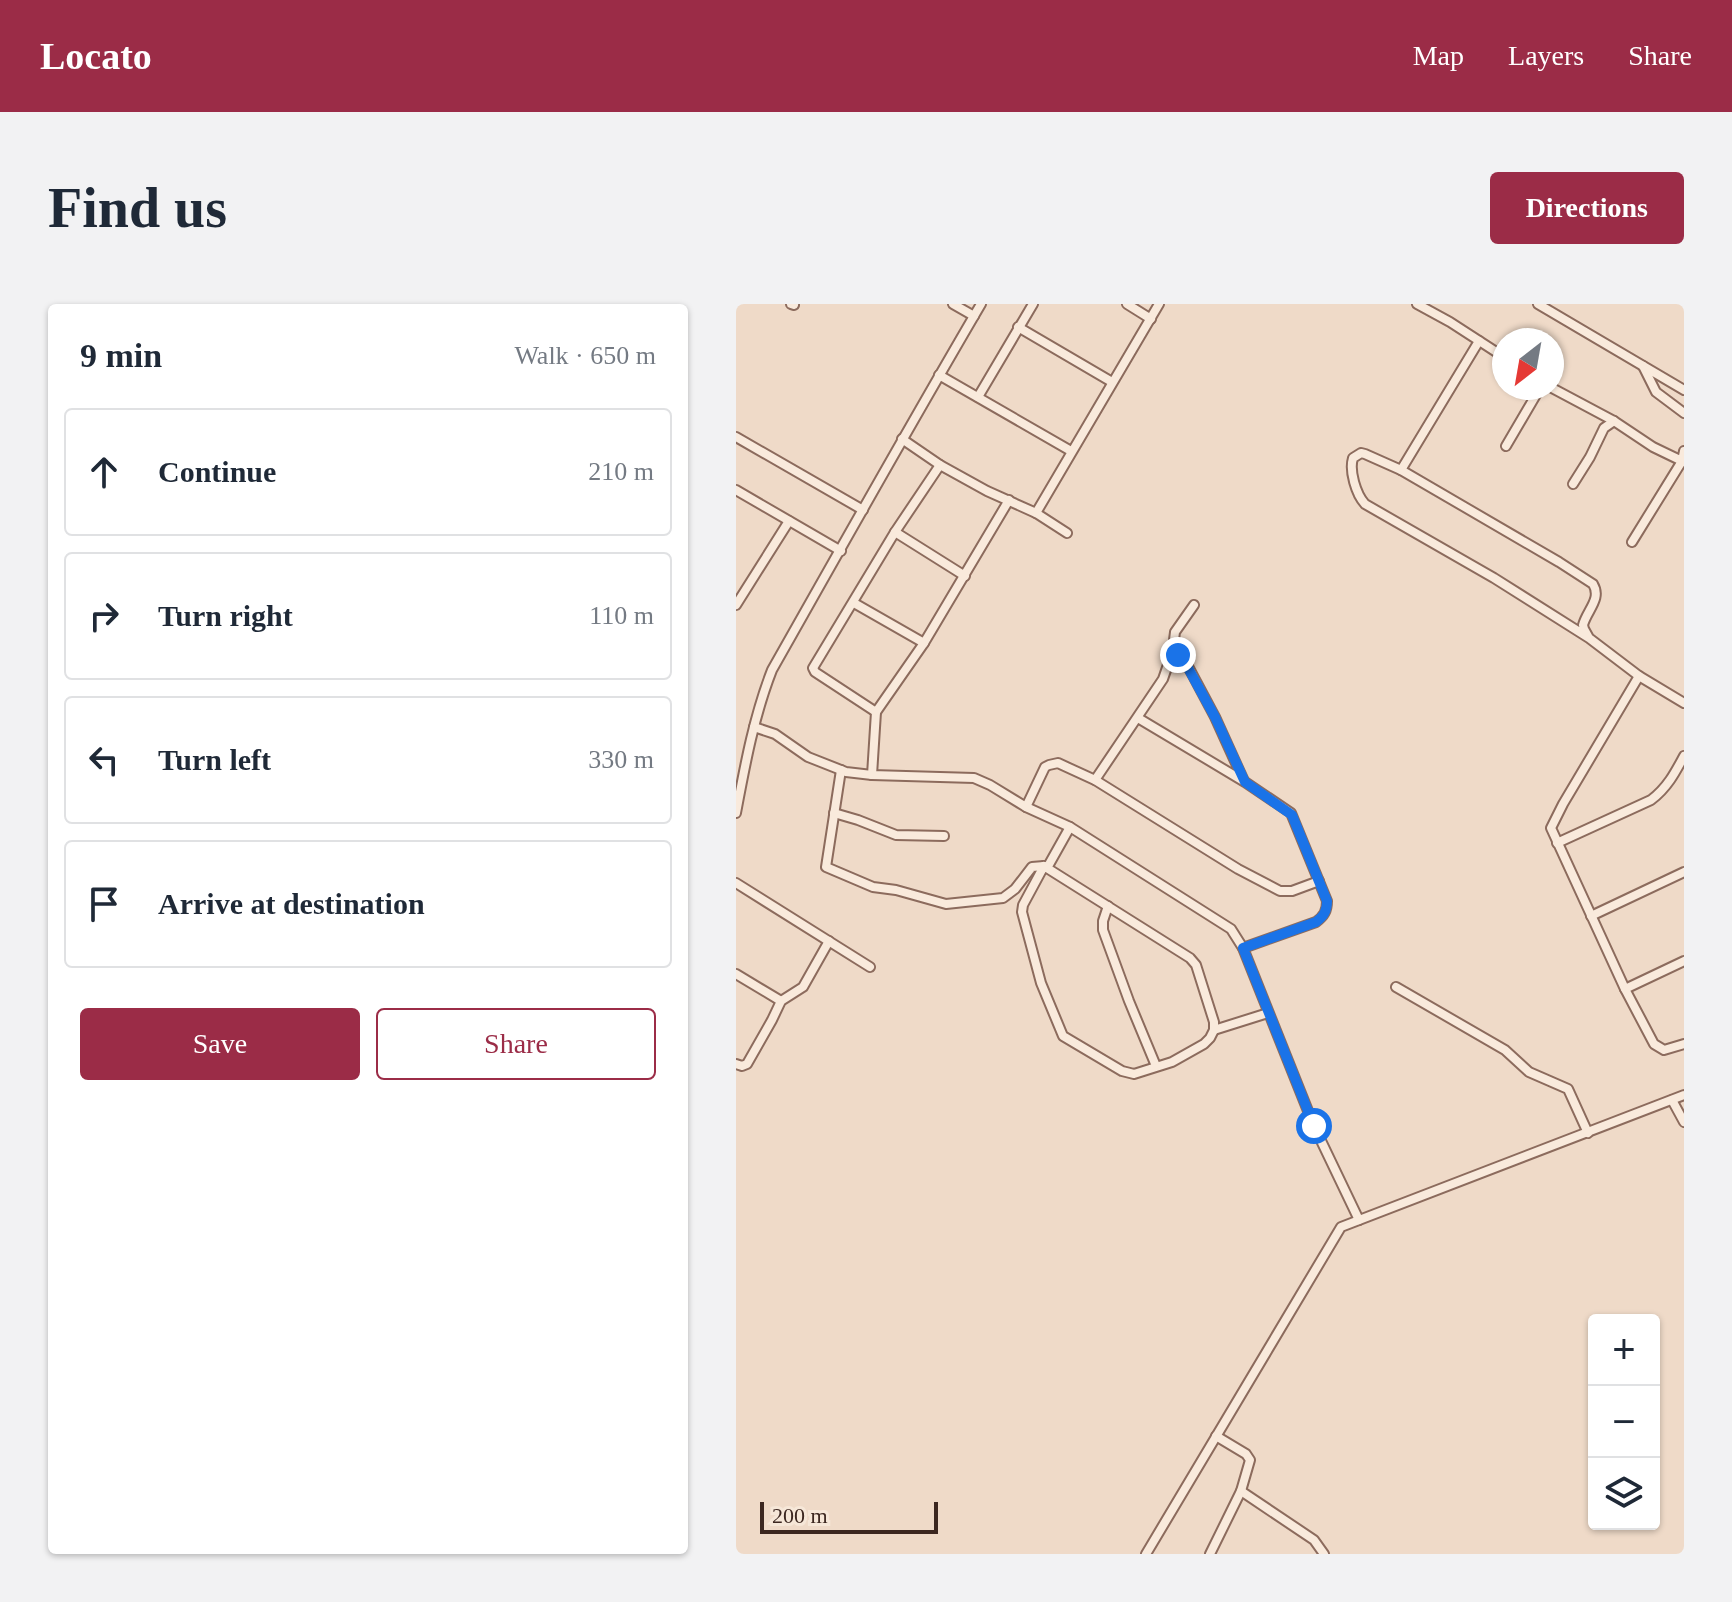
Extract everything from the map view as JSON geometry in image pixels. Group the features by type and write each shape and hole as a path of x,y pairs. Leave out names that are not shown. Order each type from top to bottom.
{"street":[{"path":"953,304 974,316"},
{"path":"736,813 754,727 772,670 981,304"},
{"path":"978,397 1033,304"},
{"path":"1127,304 1151,319"},
{"path":"1036,513 1159,304"},
{"path":"1417,304 1492,349"},
{"path":"1538,304 1684,390"},
{"path":"1018,327 1112,382"},
{"path":"1401,470 1479,341"},
{"path":"1642,366 1656,392 1684,413"},
{"path":"939,375 1071,451"},
{"path":"1564,394 1683,462"},
{"path":"1506,446 1533,400"},
{"path":"1603,415 1604,428"},
{"path":"1573,484 1604,428 1614,421"},
{"path":"736,437 863,510"},
{"path":"902,439 940,465 1036,513 1067,533"},
{"path":"1632,542 1683,462 1684,451"},
{"path":"1589,638 1583,625 1597,597 1593,584 1401,470 1365,454 1356,456 1351,463 1360,499 1365,504 1518,593 1684,703"},
{"path":"876,712 813,670 895,532 940,465"},
{"path":"736,490 841,551"},
{"path":"872,775 876,712 924,643 1009,500"},
{"path":"736,605 789,521"},
{"path":"895,532 965,576"},
{"path":"854,603 924,643"},
{"path":"1194,605 1174,635 1245,782"},
{"path":"1095,780 1163,679 1171,656 1182,657"},
{"path":"1639,676 1551,828 1625,989 1656,1046 1664,1050 1684,1044"},
{"path":"1138,718 1291,813 1327,901 1327,908 1316,922 1243,948"},
{"path":"754,727 775,734 808,757 841,770 872,775 974,778 1070,827 1231,929 1243,948 1314,1126 1359,1220"},
{"path":"1557,843 1651,800 1671,781 1684,756"},
{"path":"1026,807 1045,767 1058,763 1095,780 1238,869 1280,891 1292,891 1319,881"},
{"path":"841,770 826,867 873,887 946,904 993,900 1009,895 1032,867 1046,867 1190,958 1196,965 1212,1012 1214,1030 1204,1044 1172,1062 1127,1074 1063,1036 1041,983 1022,912 1023,905 1046,867 1070,827"},
{"path":"834,813 896,835 944,836"},
{"path":"1591,916 1684,872"},
{"path":"736,883 870,967"},
{"path":"1108,906 1103,930 1156,1066"},
{"path":"736,1064 747,1064 781,1001 803,987 829,941"},
{"path":"1625,989 1684,961"},
{"path":"736,974 781,1001"},
{"path":"1396,987 1505,1050 1529,1072 1568,1089 1588,1133"},
{"path":"1214,1030 1268,1013"},
{"path":"1146,1554 1341,1227 1684,1095"},
{"path":"1672,1100 1684,1122"},
{"path":"1210,1554 1241,1491 1250,1460 1246,1454 1216,1436"},
{"path":"1241,1491 1314,1540 1324,1554"}],"route":[{"path":"1178,655 1182,657 1215,717 1245,782 1292,815 1327,901 1325,914 1316,922 1243,948 1314,1126"}]}
